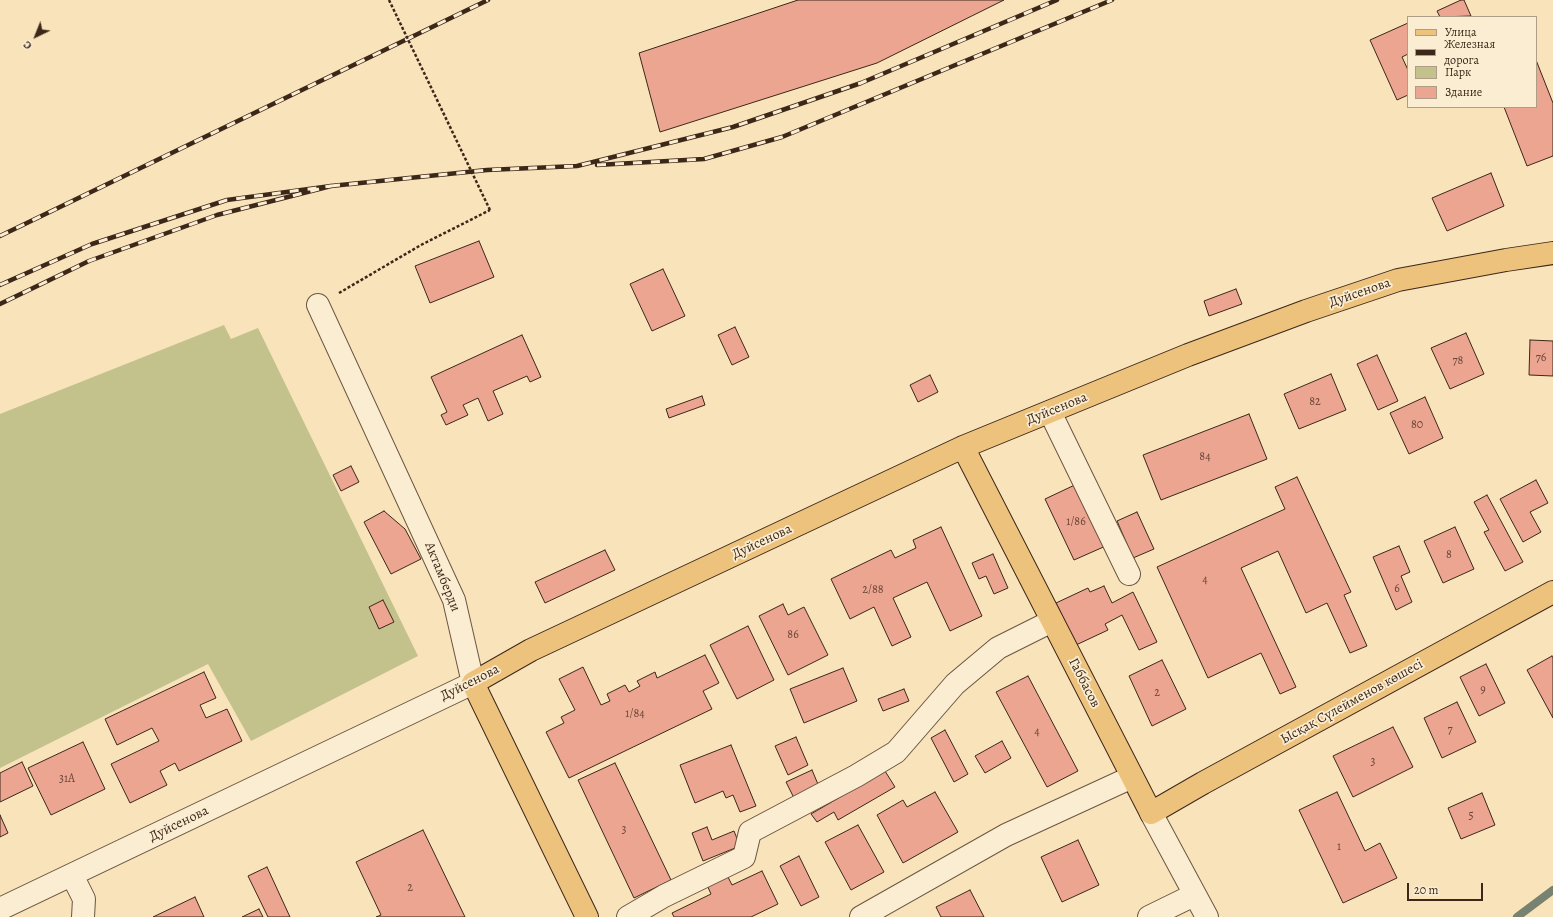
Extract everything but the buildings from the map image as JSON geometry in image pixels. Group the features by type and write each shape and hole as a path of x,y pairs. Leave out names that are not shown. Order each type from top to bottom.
{"main road":[{"name":"Дуйсенова","path":"473,683 531,650 963,447 1188,355 1306,311 1398,280 1553,253"},
{"name":"Габбасов","path":"963,447 1151,813"},
{"name":"Ысқақ Сүлейменов көшесі","path":"1151,813 1203,783 1553,592"},
{"name":"Актамберди","path":"473,683 587,917"}],"street":[{"name":"Актамберди","path":"318,305 454,600 473,683"},
{"path":"1050,412 1129,574"},
{"path":"628,917 664,896 744,857 750,832 856,776 896,752 955,684 998,648 1052,621"},
{"name":"Дуйсенова","path":"0,909 473,683"},
{"path":"861,917 1006,835 1132,777"},
{"name":"Габбасов","path":"1151,813 1194,895 1208,917"},
{"path":"72,875 84,899 83,917"},
{"path":"1149,917 1194,895"}],"path":[{"path":"318,305 421,245 490,210 389,0"}],"green space":[{"path":"224,325 231,339 258,328 418,656 251,741 208,664 0,768 0,414"}],"waterway":[{"path":"1517,917 1553,890"}],"railway":[{"path":"0,236 488,0"},
{"path":"331,186 487,170 577,166 733,127 861,83 1057,0"},
{"path":"597,165 704,159 782,137 1112,0"},
{"path":"0,285 92,244 227,200 331,186 217,215 89,261 0,304"}]}
